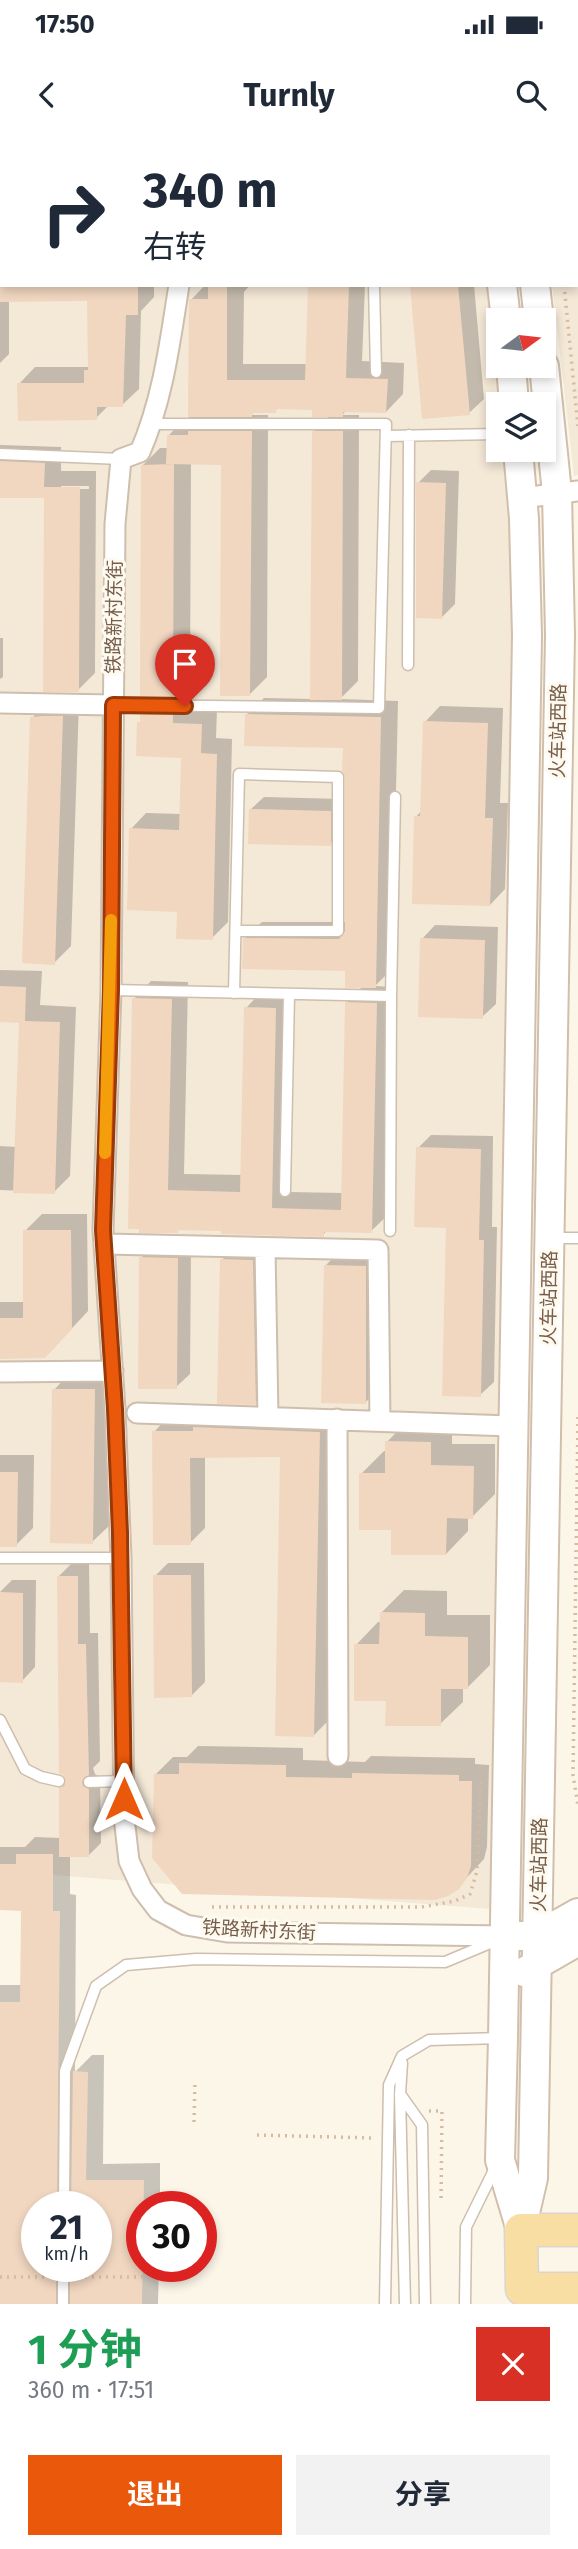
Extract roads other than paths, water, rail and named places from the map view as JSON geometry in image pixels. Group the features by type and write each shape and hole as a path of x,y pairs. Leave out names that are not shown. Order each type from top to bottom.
{"main road":[{"path":"502,287 505,308"},
{"path":"536,287 538,308"},
{"name":"火车站西路","path":"522,2297 521,2230 533,2178 560,635 567,492 546,378"},
{"name":"火车站西路","path":"519,462 527,636 500,2160 521,2230"},
{"path":"504,1936 537,1936 578,1913"},
{"path":"503,1983 578,1941"},
{"path":"521,2230 578,2230"},
{"path":"522,2297 578,2289"}],"street":[{"path":"121,459 140,453 152,424 165,370 178,287"},
{"name":"铁路新村东街","path":"121,459 115,524 111,990 103,1230 113,1371 121,1558 124,1817 129,1861 142,1889 158,1910 186,1925 227,1932 504,1936"},
{"path":"522,498 567,492"},
{"path":"0,703 113,705"},
{"path":"105,1244 378,1250 380,1421"},
{"path":"265,1248 268,1417"},
{"path":"0,1372 113,1371"},
{"path":"137,1413 513,1426"},
{"path":"337,1419 338,1756"}],"lane":[{"path":"374,287 376,372"},
{"path":"113,705 379,708 386,424 152,424"},
{"path":"386,436 486,434"},
{"path":"408,665 409,435"},
{"path":"0,454 121,459"},
{"path":"234,993 239,774 338,777 338,931 236,930"},
{"path":"390,1231 395,797"},
{"path":"111,990 391,996"},
{"path":"285,1191 289,994"},
{"path":"550,1238 578,1238"},
{"path":"0,1558 121,1558"},
{"path":"0,1720 25,1769 41,1777 59,1781"},
{"path":"89,1782 124,1781"},
{"path":"64,2191 65,2071 96,1986 126,1965 196,1959 445,1962 504,1936"},
{"path":"385,2304 389,2085 402,2056 429,2040 503,2038"},
{"path":"402,2056 399,2125 405,2304"},
{"path":"400,2094 422,2125 425,2304"},
{"path":"465,2304 466,2227 500,2160"},
{"path":"63,2304 64,2282"}]}
